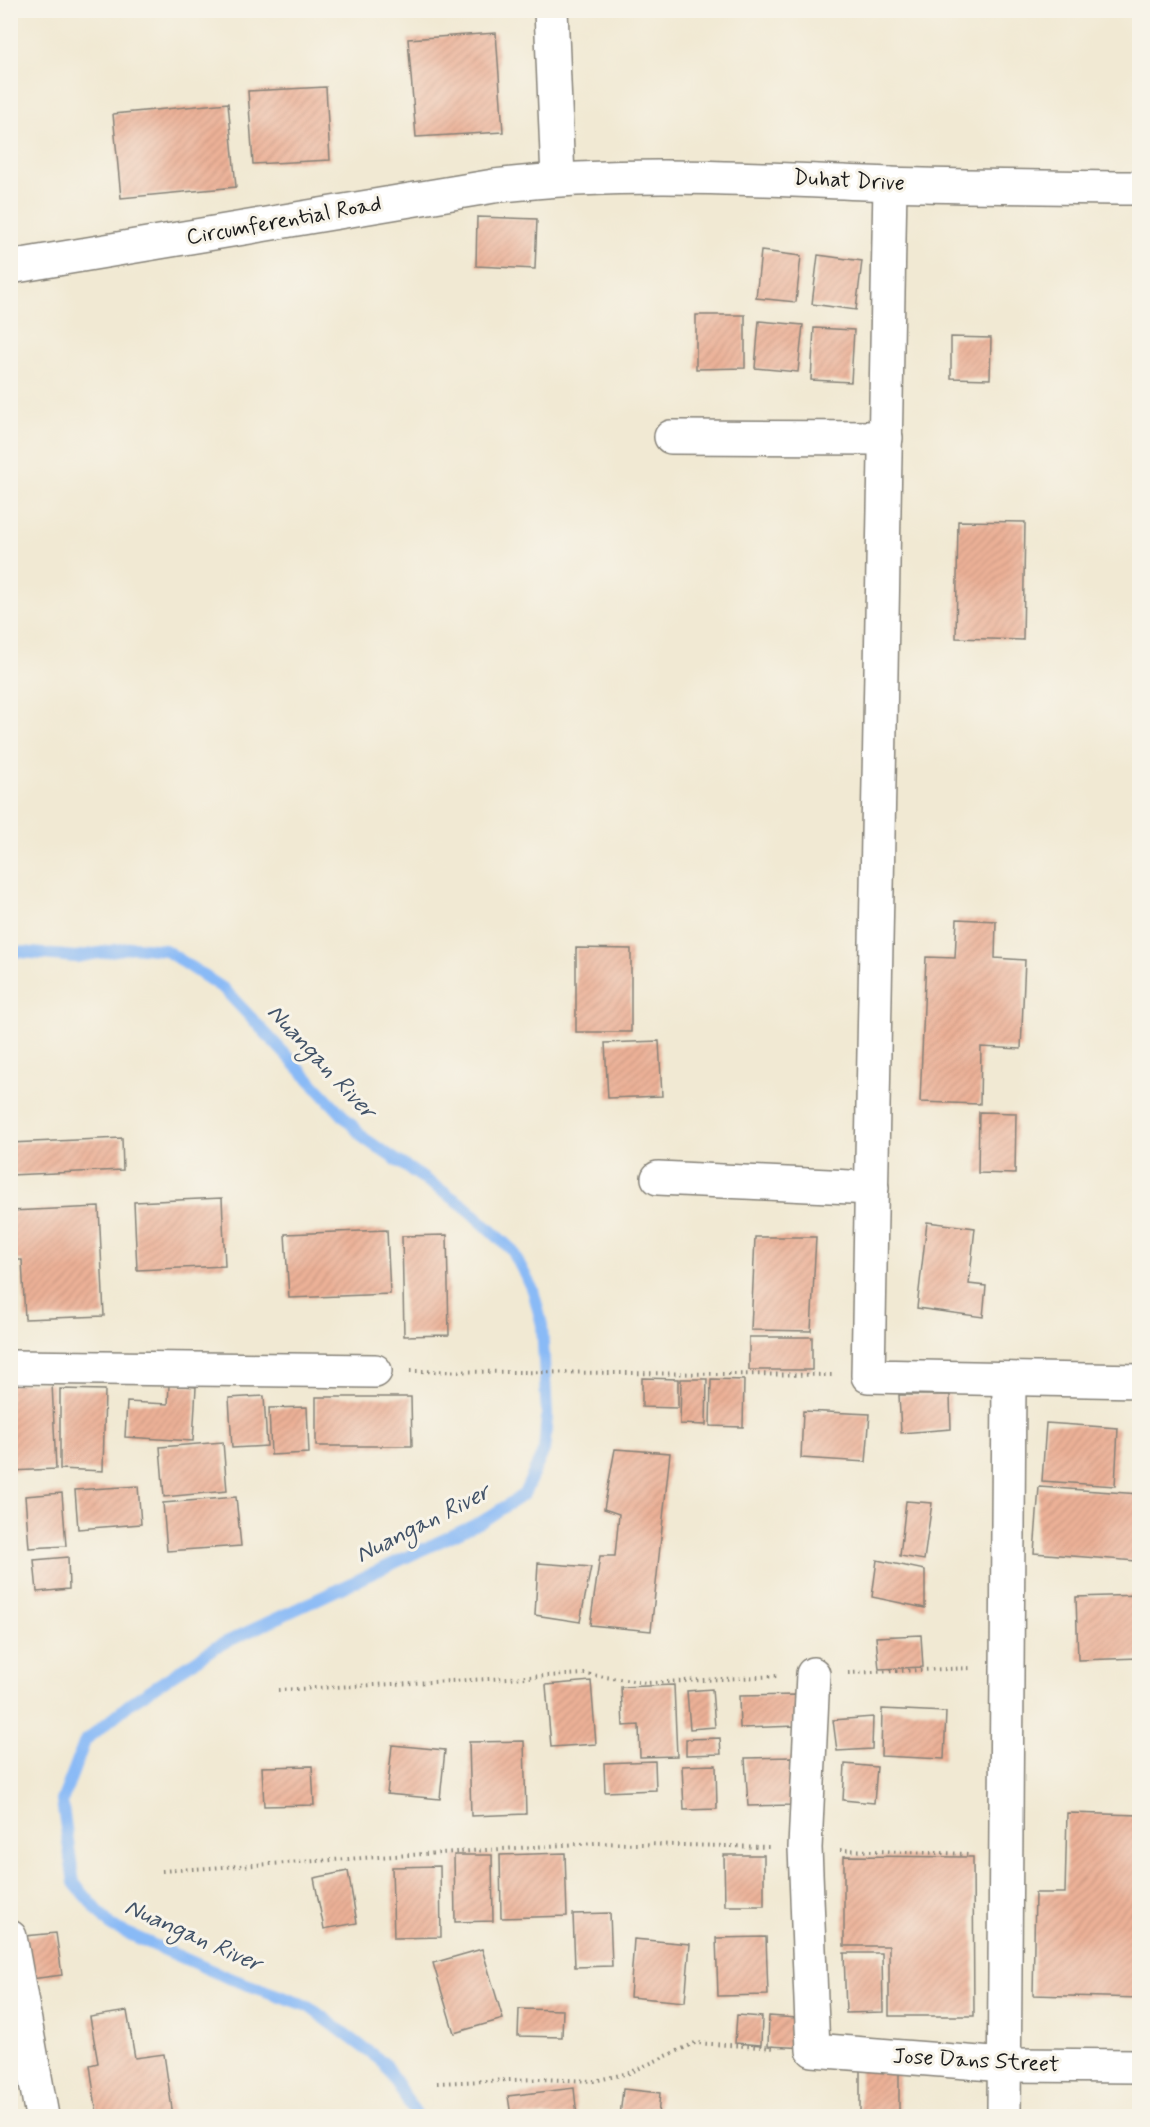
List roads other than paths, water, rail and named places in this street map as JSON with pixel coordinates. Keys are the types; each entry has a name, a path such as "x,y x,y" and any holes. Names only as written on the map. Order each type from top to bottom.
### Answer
{"street":[{"path":"551,10 558,178"},
{"name":"Duhat Drive","path":"558,178 739,176 890,184 1140,188"},
{"name":"Circumferential Road","path":"10,267 473,189 558,178"},
{"path":"890,184 868,1376 1140,1381"},
{"path":"671,438 886,438"},
{"path":"658,1178 872,1188"},
{"path":"10,1367 375,1371"},
{"path":"1004,2116 1009,1379"},
{"name":"Jose Dans Street","path":"813,1674 805,1848 813,2050 1005,2065 1140,2066"},
{"path":"10,1937 42,2116"}],"waterway":[{"name":"Nuangan River","path":"10,951 76,957 133,947 165,950 224,989 365,1139 463,1205 512,1250 533,1290 542,1325 547,1416 544,1450 524,1494 483,1521 216,1647 132,1702 85,1741 62,1801 74,1883 111,1926 226,1977 308,2006 384,2063 417,2116"}]}
